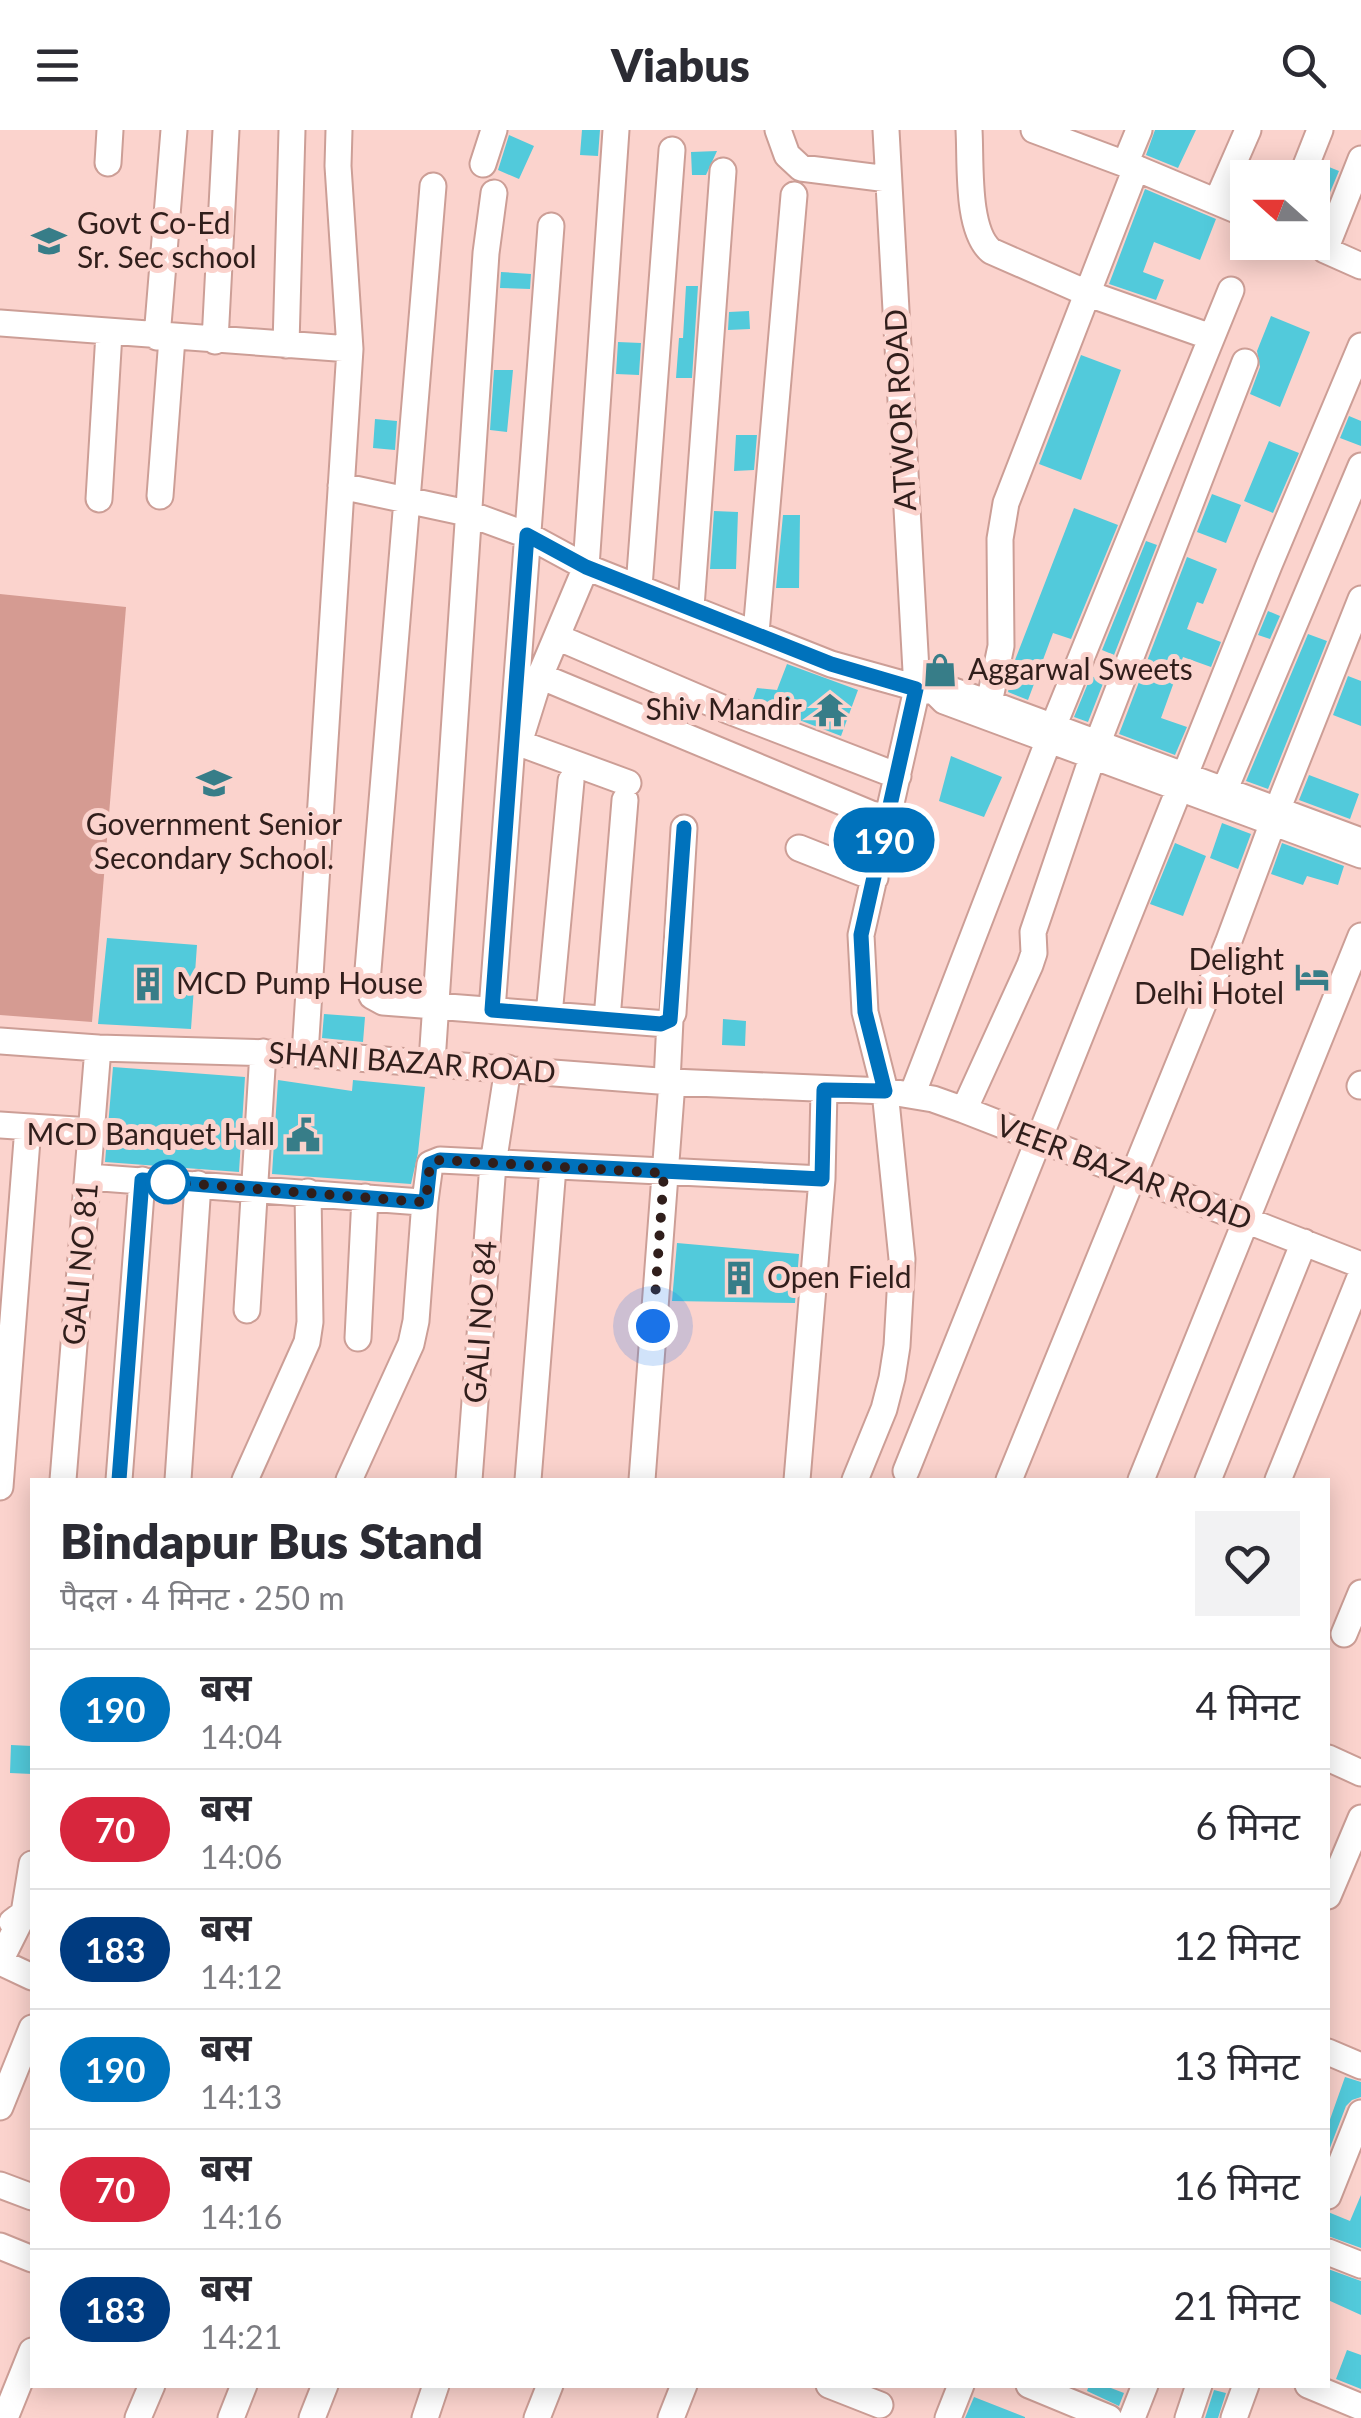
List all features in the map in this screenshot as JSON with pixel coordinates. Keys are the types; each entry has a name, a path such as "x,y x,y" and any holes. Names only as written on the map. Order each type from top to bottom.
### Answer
{"street":[{"path":"108,164 110,130"},
{"path":"160,496 174,130"},
{"path":"216,341 226,130"},
{"path":"286,345 292,130"},
{"path":"305,1054 350,349 339,130"},
{"path":"483,164 494,130"},
{"path":"607,1020 626,791 519,743 540,676 586,567 616,130"},
{"path":"778,130 787,155 801,168 888,179"},
{"name":"ATWOR ROAD","path":"856,1478 884,1408 897,1346 902,1234 885,1091 873,1050 861,978 861,935 898,776 926,690 886,130"},
{"path":"970,130 974,215 983,244 991,252 1089,294 1211,338"},
{"path":"989,703 1001,646 1002,519 1089,294 1139,130"},
{"path":"1217,201 1248,130"},
{"path":"1308,160 1320,130"},
{"path":"1051,133 1230,207"},
{"path":"639,587 672,150"},
{"path":"1330,220 1361,159"},
{"path":"691,607 723,171"},
{"path":"433,186 368,982 372,996 383,1002 661,1024 670,1020"},
{"path":"432,1062 467,512 494,193"},
{"path":"756,633 794,195"},
{"path":"492,1010 551,226"},
{"path":"1330,252 1361,266"},
{"path":"912,1095 1050,734 1231,290"},
{"path":"0,323 350,349"},
{"path":"98,499 109,333"},
{"path":"906,1470 1361,346"},
{"path":"964,1110 1034,953 1032,932 1095,750 1245,362"},
{"path":"1226,789 1361,466"},
{"path":"340,486 467,512 527,535 586,567 863,675 926,690 948,689 989,703 1050,734"},
{"path":"1010,1478 1134,1176 1361,599"},
{"path":"557,636 727,710 898,776"},
{"path":"540,676 888,822"},
{"path":"926,690 944,701 1361,841"},
{"path":"549,1015 572,781"},
{"path":"1184,782 1226,789 1361,855"},
{"path":"642,1478 684,828"},
{"path":"799,848 874,878"},
{"path":"1142,1478 1361,936"},
{"name":"SHANI BAZAR ROAD","path":"0,1041 305,1054 670,1082 885,1091"},
{"name":"GALI NO 81","path":"63,1478 98,1048"},
{"path":"247,1310 262,1052"},
{"name":"GALI NO 84","path":"469,1478 493,1164 508,1068"},
{"path":"797,1478 822,1179 824,1090"},
{"name":"VEER BAZAR ROAD","path":"885,1091 964,1110 1361,1265"},
{"path":"0,1125 91,1131"},
{"path":"0,1487 28,1127"},
{"path":"350,1478 411,1344 429,1170 434,1160 822,1179"},
{"path":"528,1478 553,1168"},
{"path":"88,1176 426,1201"},
{"path":"119,1478 142,1180"},
{"path":"178,1478 198,1184"},
{"path":"246,1478 308,1342 308,1192"},
{"path":"358,1338 365,1197"},
{"path":"1209,1478 1304,1242"},
{"path":"1279,1478 1361,1275"},
{"path":"1344,1634 1361,1593"},
{"path":"1330,1762 1361,1772"},
{"path":"1330,1891 1361,1818"},
{"path":"30,1876 24,1913 2,1963 30,1976"},
{"path":"0,1929 24,1913"},
{"path":"0,2107 30,2033"},
{"path":"1330,2053 1361,2066"},
{"path":"1330,2191 1361,2114"},
{"path":"0,2185 30,2196"},
{"path":"0,2246 30,2258"},
{"path":"1330,2253 1359,2260"},
{"path":"5,2418 30,2356"},
{"path":"138,2418 151,2388"},
{"path":"231,2418 243,2388"},
{"path":"312,2418 324,2388"},
{"path":"426,2418 435,2388"},
{"path":"537,2418 549,2388"},
{"path":"671,2418 683,2388"},
{"path":"838,2388 881,2403"},
{"path":"948,2418 960,2388"},
{"path":"1033,2388 1066,2410 1109,2418"},
{"path":"1132,2418 1144,2388"},
{"path":"1188,2418 1198,2388"},
{"path":"1234,2418 1245,2388"},
{"path":"1315,2388 1361,2407"}],"shaded area":[{"path":"0,594 126,607 92,1022 0,1015"}],"building":[{"path":"582,130 600,130 598,156 580,155"},
{"path":"1155,130 1196,130 1178,168 1146,155"},
{"path":"509,135 534,146 519,179 498,170"},
{"path":"717,151 706,175 692,175 691,152"},
{"path":"1330,167 1339,171 1330,192"},
{"path":"1145,189 1216,219 1200,260 1154,242 1143,272 1164,280 1156,300 1109,284"},
{"path":"501,272 531,274 530,289 500,288"},
{"path":"686,286 698,286 692,378 676,378 679,338 683,338"},
{"path":"749,311 750,329 728,330 729,312"},
{"path":"1271,316 1310,332 1280,407 1250,394 1260,367 1257,351"},
{"path":"618,342 641,343 639,375 616,374"},
{"path":"1081,355 1121,370 1081,480 1039,464"},
{"path":"494,370 513,370 507,432 490,430"},
{"path":"1349,416 1361,421 1361,446 1340,438"},
{"path":"375,419 397,421 395,450 373,448"},
{"path":"736,435 757,435 754,470 734,471"},
{"path":"1269,441 1299,453 1273,513 1244,501"},
{"path":"1212,494 1241,505 1226,543 1197,532"},
{"path":"1074,508 1118,525 1071,639 1053,633 1028,700 1008,692 1015,660"},
{"path":"714,511 738,512 736,569 710,569"},
{"path":"783,515 800,515 799,588 776,588"},
{"path":"1146,541 1157,545 1114,655 1102,650"},
{"path":"1187,557 1217,569 1203,604 1197,602 1187,629 1221,642 1211,667 1183,657 1161,718 1187,727 1175,755 1119,734"},
{"path":"1268,611 1280,616 1270,639 1258,635"},
{"path":"1308,634 1327,641 1268,789 1246,781"},
{"path":"787,664 858,690 841,736 752,702 757,688 777,690"},
{"path":"1091,676 1104,681 1088,722 1074,717"},
{"path":"1348,676 1361,681 1361,726 1333,715"},
{"path":"951,756 1002,777 984,817 939,801"},
{"path":"1309,775 1359,794 1350,819 1299,800"},
{"path":"1222,823 1251,834 1238,869 1210,858"},
{"path":"1175,843 1206,856 1183,916 1150,904"},
{"path":"1282,843 1344,866 1338,885 1307,876 1303,885 1271,874"},
{"name":"MCD Pump House","path":"107,938 197,945 191,1029 98,1024"},
{"path":"324,1014 365,1017 363,1042 322,1038"},
{"path":"723,1019 746,1021 745,1046 722,1045"},
{"path":"113,1067 245,1077 239,1172 105,1162"},
{"path":"278,1080 352,1091 353,1080 425,1087 411,1184 272,1174"},
{"name":"Open Field","path":"677,1243 799,1254 795,1303 672,1301"},
{"path":"11,1745 30,1746 30,1774 10,1773"},
{"path":"1345,2077 1361,2082 1361,2097 1346,2106 1330,2148 1330,2119"},
{"path":"1361,2195 1361,2248 1330,2237 1330,2213 1350,2221"},
{"path":"1330,2270 1361,2281 1361,2315 1330,2301"},
{"path":"1347,2350 1361,2355 1361,2389 1336,2379"},
{"path":"1111,2388 1124,2393 1119,2406 1087,2391"},
{"path":"1214,2390 1226,2393 1218,2418 1205,2418"},
{"path":"974,2397 1025,2417 1025,2418 965,2418"}],"bus line":[{"name":"190","path":"119,1478 142,1180 421,1202 426,1201 430,1164 434,1160 822,1179 824,1090 885,1091 865,1012 861,935 916,689 831,664 586,567 527,535 492,1010 667,1024 672,1013 684,828"}],"place":[{"name":"Govt Co-Ed Sr. Sec school","path":"49,241"},
{"name":"Aggarwal Sweets","path":"940,670"},
{"name":"Shiv Mandir","path":"830,710"},
{"name":"Government Senior Secondary School.","path":"214,783"},
{"name":"Delight Delhi Hotel","path":"1312,977"},
{"name":"MCD Pump House","path":"148,984"},
{"name":"MCD Banquet Hall","path":"303,1135"},
{"name":"Open Field","path":"739,1278"}],"route":[{"path":"168,1182 421,1202 426,1201 430,1164 434,1160 664,1173 653,1326"}]}
